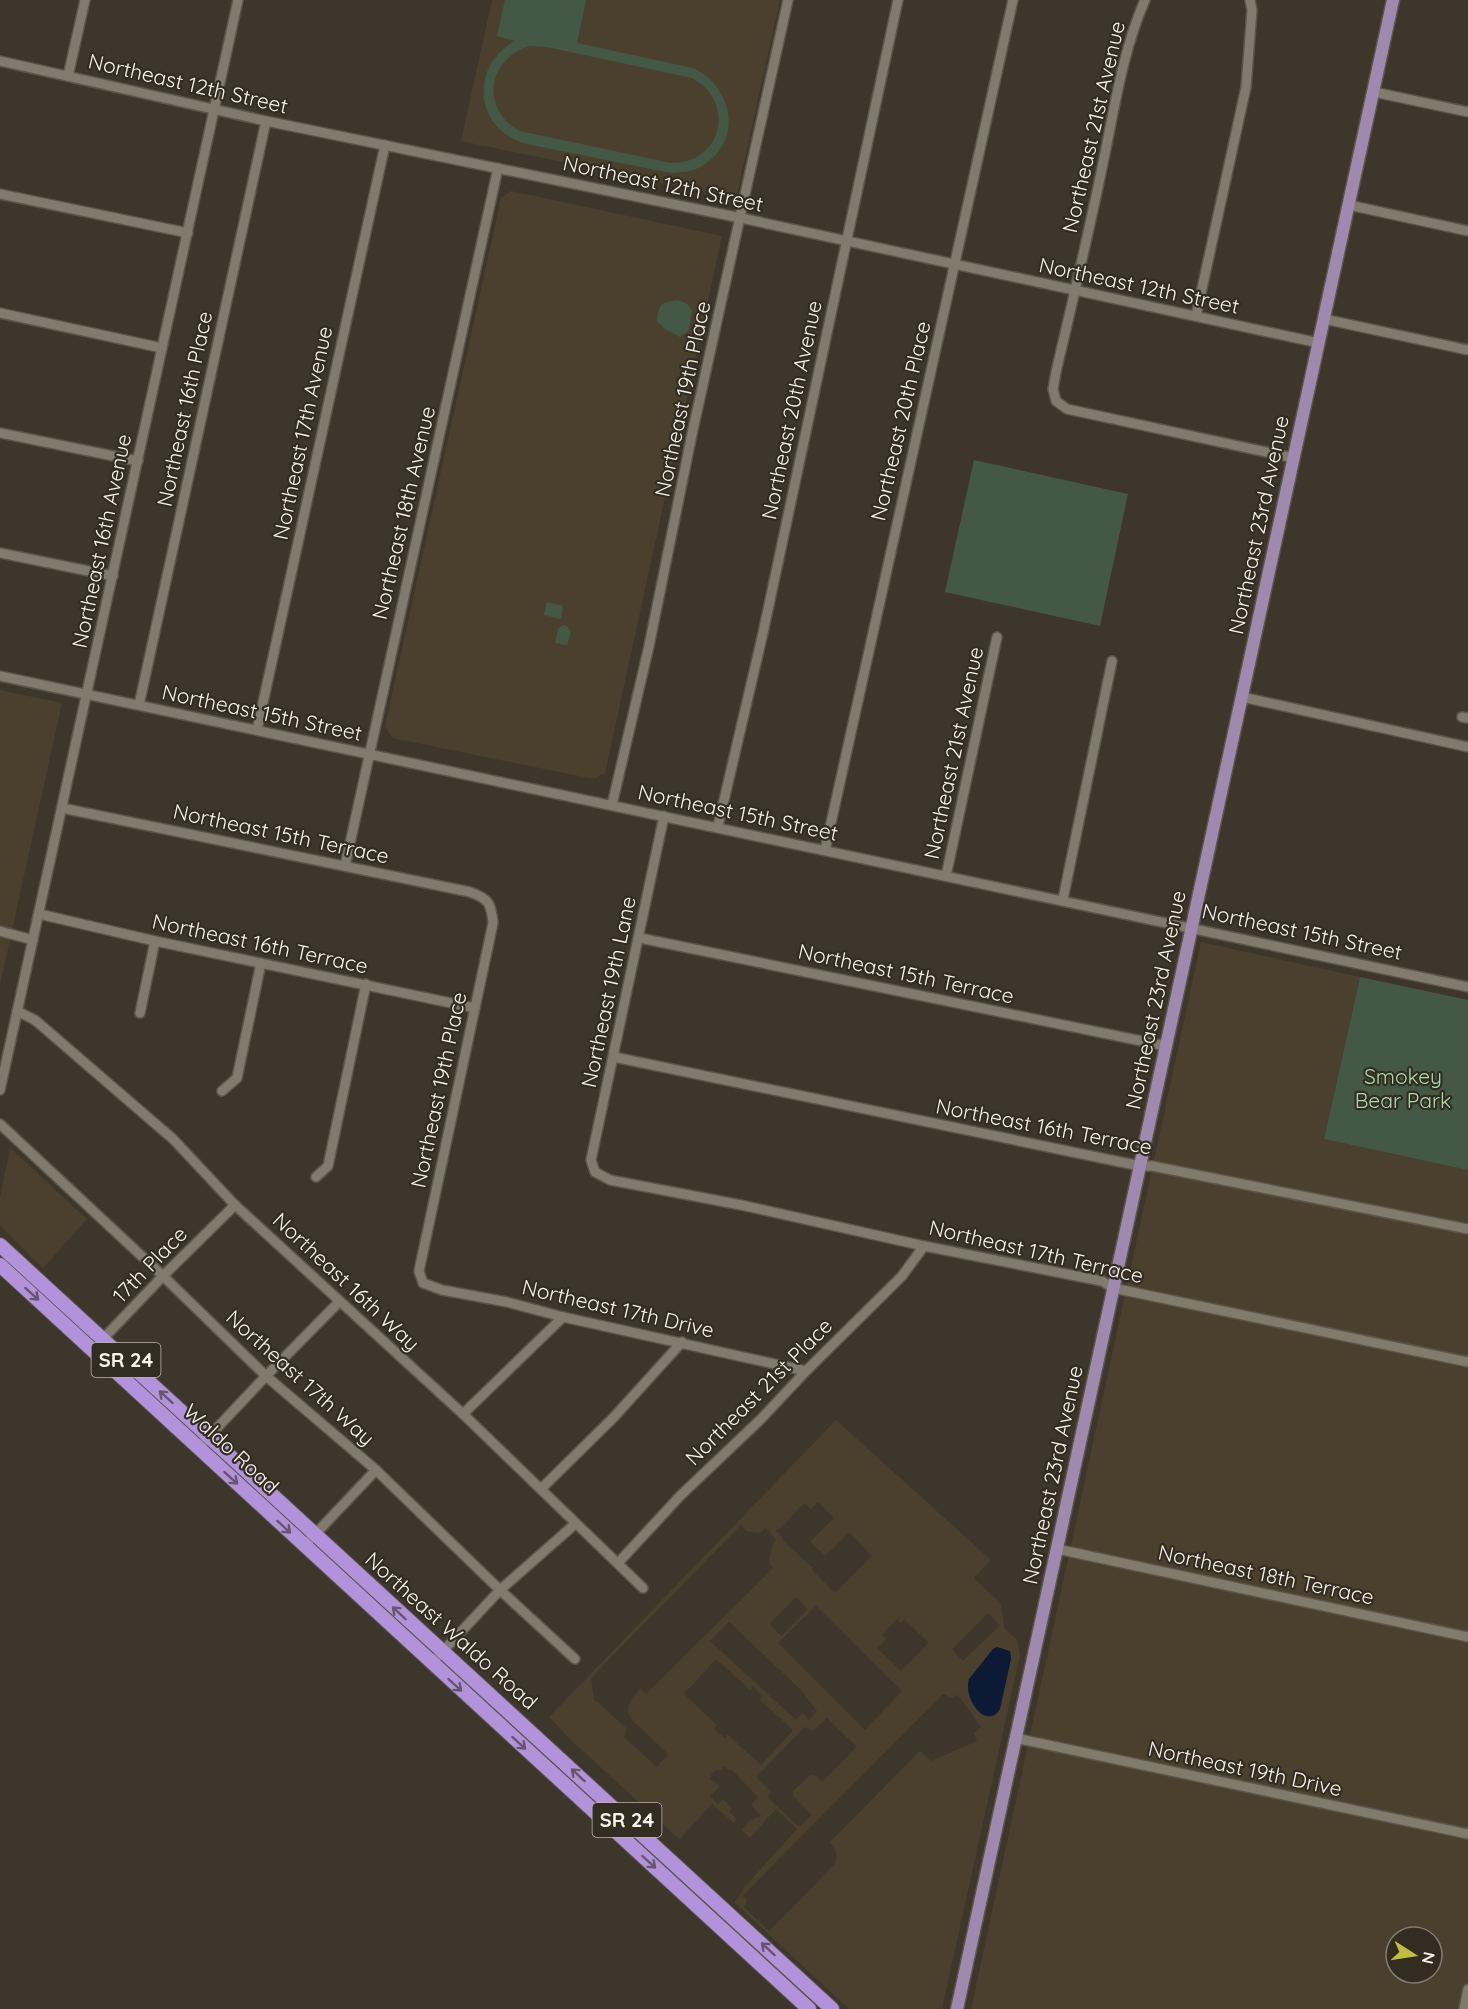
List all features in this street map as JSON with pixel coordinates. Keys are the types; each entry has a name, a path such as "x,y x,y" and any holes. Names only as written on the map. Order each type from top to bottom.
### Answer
{"highway":[{"name":"Northeast Waldo Road","path":"0,1245 832,2009"},
{"name":"Waldo Road","path":"0,1265 431,1664"},
{"name":"Northeast Waldo Road","path":"431,1664 804,2005"},
{"path":"804,2005 811,1989"}],"main road":[{"name":"Northeast 23rd Avenue","path":"957,2009 1393,0"}],"street":[{"path":"68,76 85,0"},
{"name":"Northeast 16th Avenue","path":"0,1090 238,0"},
{"name":"Northeast 19th Place","path":"612,805 649,646 692,434 788,0"},
{"name":"Northeast 20th Avenue","path":"718,826 763,633 898,0"},
{"name":"Northeast 20th Place","path":"825,850 1013,0"},
{"name":"Northeast 21st Avenue","path":"1145,0 1128,52 1053,389 1056,401 1067,408 1294,458"},
{"path":"1196,316 1246,87 1252,10 1250,0"},
{"name":"Northeast 12th Street","path":"0,61 266,121 741,218 1319,343"},
{"path":"1374,92 1468,112"},
{"name":"Northeast 16th Place","path":"139,705 266,121"},
{"name":"Northeast 17th Avenue","path":"257,730 385,145"},
{"name":"Northeast 18th Avenue","path":"345,866 498,168"},
{"path":"0,194 188,233"},
{"path":"1349,206 1468,231"},
{"path":"0,313 162,348"},
{"path":"1324,320 1468,350"},
{"path":"0,433 138,461"},
{"path":"0,553 113,576"},
{"name":"Northeast 21st Avenue","path":"946,876 997,638"},
{"path":"1063,899 1112,661"},
{"name":"Northeast 15th Street","path":"0,676 1192,926 1468,987"},
{"path":"1242,698 1468,747"},
{"name":"Northeast 15th Terrace","path":"62,808 470,892 483,897 489,904"},
{"name":"Northeast 19th Lane","path":"598,1174 591,1160 640,938 664,816"},
{"name":"Northeast 19th Place","path":"423,1283 419,1271 493,923 492,906 489,904"},
{"name":"Northeast 16th Terrace","path":"39,914 155,941 475,1008"},
{"path":"0,931 33,940"},
{"name":"Northeast 15th Terrace","path":"640,938 1166,1046"},
{"path":"140,1013 155,941"},
{"path":"222,1091 237,1078 261,963"},
{"path":"316,1177 328,1166 366,984"},
{"name":"Northeast 16th Way","path":"18,1011 35,1020 173,1139 235,1205 463,1414 574,1524 643,1588"},
{"name":"Northeast 16th Terrace","path":"614,1057 1140,1166 1152,1166 1468,1229"},
{"name":"Northeast 17th Way","path":"0,1124 266,1376 376,1470 575,1659"},
{"name":"Northeast 17th Terrace","path":"598,1174 610,1180 741,1205 924,1246 1102,1281 1113,1288 1468,1362"},
{"name":"17th Place","path":"92,1351 235,1205"},
{"name":"Northeast 21st Place","path":"618,1563 680,1496 762,1418 902,1276 924,1246"},
{"name":"Northeast 17th Drive","path":"423,1283 442,1290 507,1302 563,1317 806,1371"},
{"path":"198,1448 339,1302"},
{"path":"463,1414 563,1317"},
{"path":"541,1490 614,1417 682,1342"},
{"path":"304,1546 376,1470"},
{"path":"431,1664 500,1590 574,1524"},
{"name":"Northeast 18th Terrace","path":"1057,1548 1468,1637"},
{"name":"Northeast 19th Drive","path":"1016,1738 1468,1834"},
{"path":"1464,2009 1468,1989"}],"shaded area":[{"path":"492,0 780,0 736,198 461,141"},
{"path":"511,191 722,236 605,773 594,779 392,738 385,726 501,198"},
{"path":"0,690 62,703 0,985"},
{"path":"1201,942 1360,977 1324,1139 1468,1170 1468,2009 971,2009"},
{"path":"10,1148 87,1219 43,1268 0,1225 0,1197"},
{"path":"836,1420 991,1560 974,1578 1001,1604 1004,1628 1017,1640 1020,1655 942,2009 849,2009 734,1902 797,1829 776,1809 750,1838 742,1830 751,1819 761,1815 751,1805 758,1797 732,1770 724,1766 720,1771 717,1770 710,1774 712,1776 710,1779 720,1786 710,1796 718,1804 723,1799 732,1808 729,1812 737,1819 734,1823 712,1804 679,1840 549,1717","holes":["818,1502 834,1518 810,1542 825,1556 849,1532 872,1556 835,1593 812,1570 813,1568 782,1540 783,1538 776,1531 805,1504 811,1509","741,1525 746,1531 760,1533 766,1528 776,1540 772,1545 769,1563 773,1568 646,1694 640,1689 632,1698 628,1707 632,1720 668,1754 657,1767 624,1737 627,1729 594,1699 591,1678","796,1597 808,1609 781,1636 769,1624","816,1606 902,1691 865,1730 778,1643","988,1613 1000,1625 963,1661 952,1649","897,1619 901,1623 904,1619 929,1643 901,1671 877,1648 886,1639 882,1635","729,1622 800,1689 817,1711 809,1720 802,1713 796,1720 710,1641","997,1647 1010,1651 1011,1659 998,1713 982,1715 971,1700 969,1679 993,1649","716,1659 750,1690 753,1686 763,1696 760,1700 793,1730 761,1765 728,1735 725,1738 714,1729 717,1725 684,1694","943,1694 951,1698 958,1695 981,1727 974,1733 977,1741 931,1761 920,1751 830,1842 837,1854 835,1864 769,1931 744,1907 747,1900 743,1895","827,1718 857,1747 822,1782 814,1775 810,1775 793,1791 793,1796 812,1815 799,1827 768,1798 771,1792 756,1777 805,1727 813,1731"]}],"green space":[{"path":"505,0 586,0 577,43 693,68 707,77 717,88 728,115 728,129 724,143 702,166 691,171 671,173 527,144 509,137 496,126 488,112 484,97 485,81 490,66 500,52 515,41 497,36","holes":["529,46 547,47 692,78 706,89 715,102 719,116 718,130 712,143 702,154 688,161 671,163 520,131 507,122 499,111 494,98 497,73 504,62 515,53"]},
{"path":"678,300 687,304 692,310 689,330 680,337 665,329 657,321 662,305"},
{"path":"974,460 1128,494 1100,626 945,592"},
{"path":"547,602 563,606 561,619 544,615"},
{"path":"563,625 571,631 567,645 555,643 558,629"},
{"name":"Smokey Bear Park","path":"1360,977 1468,1000 1468,1170 1324,1139"}],"water":[{"path":"997,1647 1010,1651 1011,1659 1000,1709 996,1714 986,1716 981,1714 974,1705 968,1692 968,1683 993,1649"}]}
